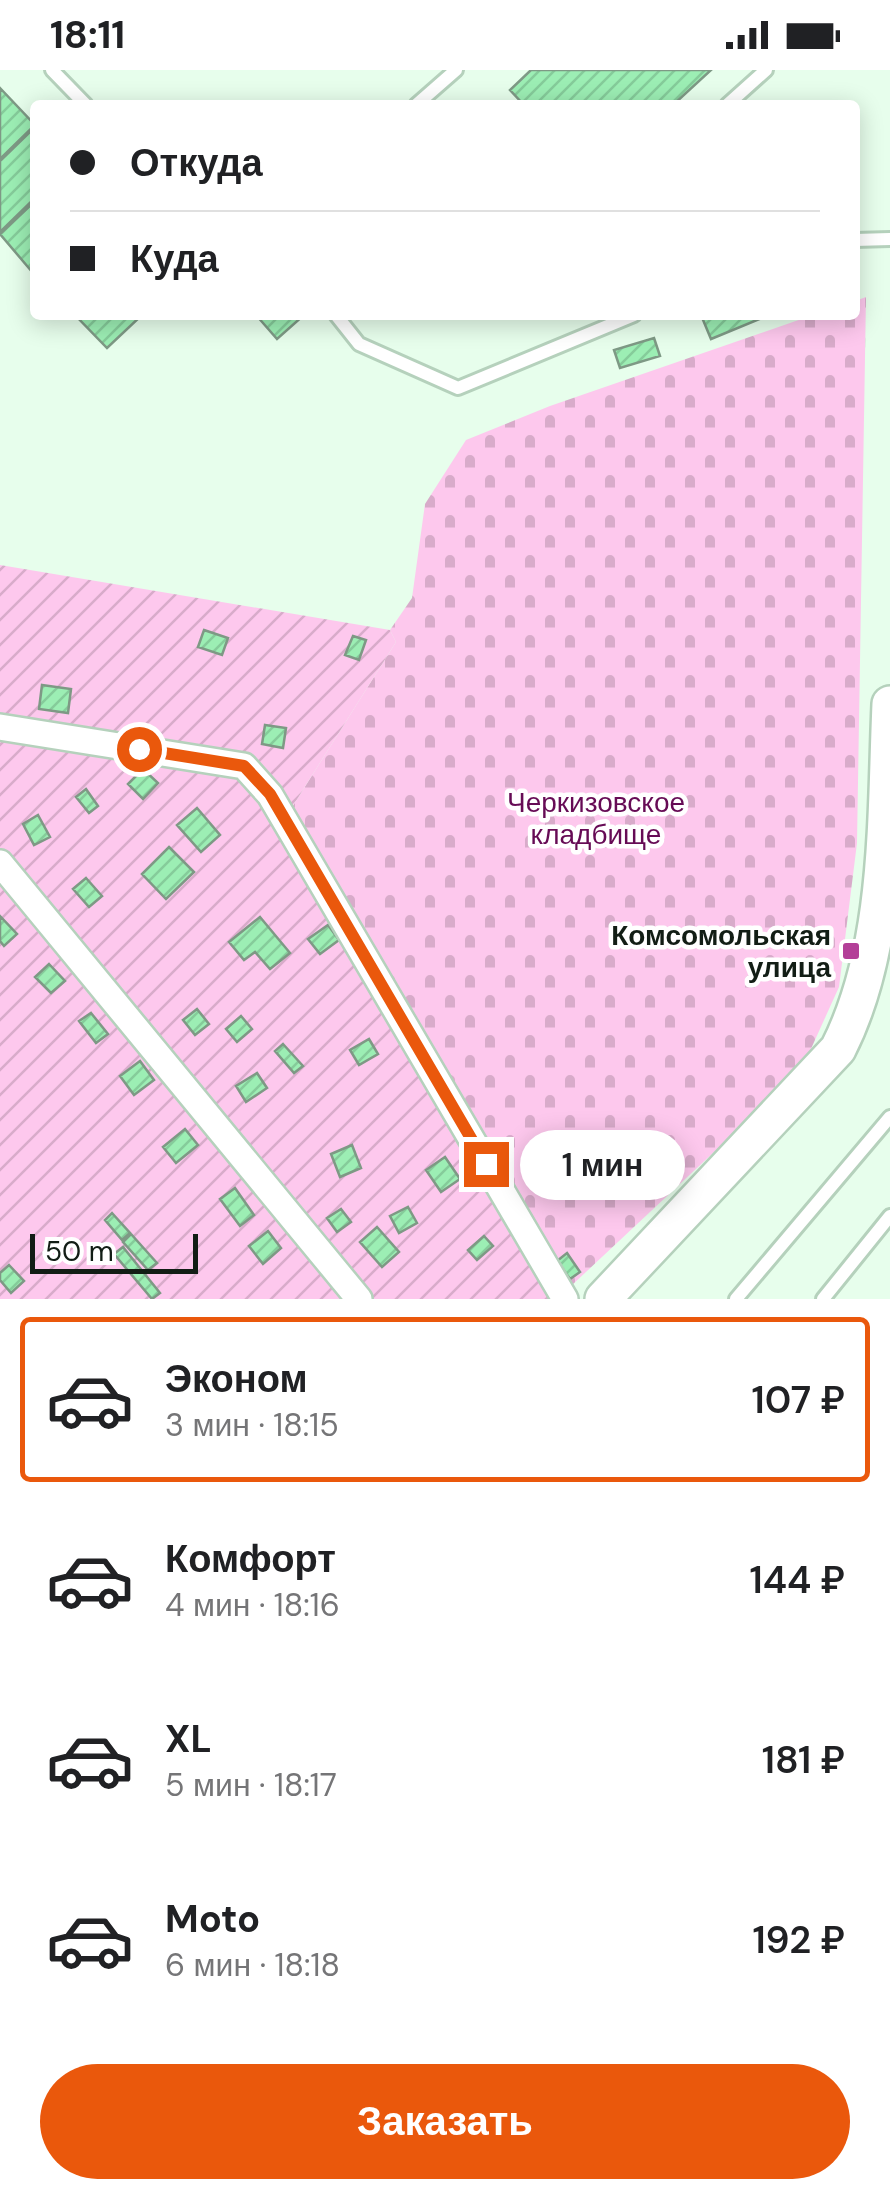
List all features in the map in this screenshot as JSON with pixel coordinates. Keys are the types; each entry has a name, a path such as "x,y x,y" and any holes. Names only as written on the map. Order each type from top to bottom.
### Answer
{"street":[{"path":"603,1299 838,1049 860,1010 886,868 890,704"},
{"path":"0,727 244,766 270,794 565,1299"},
{"path":"0,863 359,1299"}],"lane":[{"path":"52,70 81,100"},
{"path":"422,100 456,70"},
{"path":"733,100 766,70"},
{"path":"860,240 890,240"},
{"path":"340,320 359,344 458,388 622,320"},
{"path":"736,1299 890,1117"},
{"path":"823,1299 890,1216"}],"green space":[{"name":"Черкизовское кладбище","path":"866,297 857,843 839,987 810,1051 745,1123 571,1286 289,812 396,642 390,630 412,598 425,504 466,440 550,406 799,320 860,320 860,299"},
{"path":"0,565 390,630 396,642 289,812 557,1299 0,1299"}],"building":[{"path":"531,70 711,70 678,100 519,100 510,90"},
{"path":"0,88 30,120 30,130 0,159"},
{"path":"30,132 30,203 0,232 0,161"},
{"path":"30,206 30,269 0,234"},
{"path":"80,320 137,320 107,348"},
{"path":"260,320 298,320 277,339"},
{"path":"703,320 757,320 711,339"},
{"path":"654,338 660,356 620,368 614,350"},
{"path":"204,630 228,638 222,655 198,647"},
{"path":"353,636 366,640 359,660 345,655"},
{"path":"42,685 71,689 68,713 39,709"},
{"path":"265,725 286,728 283,748 262,744"},
{"path":"143,769 158,783 143,799 128,784"},
{"path":"86,789 98,806 89,813 76,797"},
{"path":"197,808 220,835 201,852 177,825"},
{"path":"38,815 50,837 34,845 23,824"},
{"path":"169,847 194,872 166,899 142,874"},
{"path":"86,878 102,896 89,907 73,889"},
{"path":"0,916 17,934 4,946 0,941"},
{"path":"260,917 290,953 270,969 255,952 244,960 229,942"},
{"path":"328,925 339,940 320,954 308,939"},
{"path":"49,964 65,981 51,993 35,977"},
{"path":"197,1009 209,1024 195,1035 183,1020"},
{"path":"91,1013 108,1034 96,1043 79,1021"},
{"path":"241,1016 252,1029 237,1042 226,1029"},
{"path":"369,1039 378,1054 359,1065 350,1050"},
{"path":"283,1044 303,1066 294,1073 275,1051"},
{"path":"140,1061 154,1080 134,1095 120,1076"},
{"path":"257,1073 267,1088 246,1102 236,1086"},
{"path":"185,1129 198,1145 176,1163 163,1147"},
{"path":"352,1145 361,1168 340,1177 331,1154"},
{"path":"445,1157 460,1179 441,1192 426,1170"},
{"path":"235,1188 254,1215 240,1226 220,1199"},
{"path":"408,1207 417,1223 399,1233 390,1216"},
{"path":"341,1209 351,1222 337,1232 327,1218"},
{"path":"112,1213 130,1233 122,1240 105,1220"},
{"path":"377,1227 399,1252 382,1267 360,1242"},
{"path":"268,1231 281,1248 263,1264 249,1246"},
{"path":"131,1234 157,1263 148,1270 123,1242"},
{"path":"484,1236 493,1246 477,1260 468,1250"},
{"path":"123,1247 160,1293 152,1299 114,1254"},
{"path":"567,1253 580,1272 570,1279 557,1261"},
{"path":"9,1265 24,1281 11,1293 0,1280 0,1273"}],"place":[{"name":"Комсомольская улица","path":"851,951"}],"route":[{"path":"139,749 244,766 270,794 486,1164"}]}
